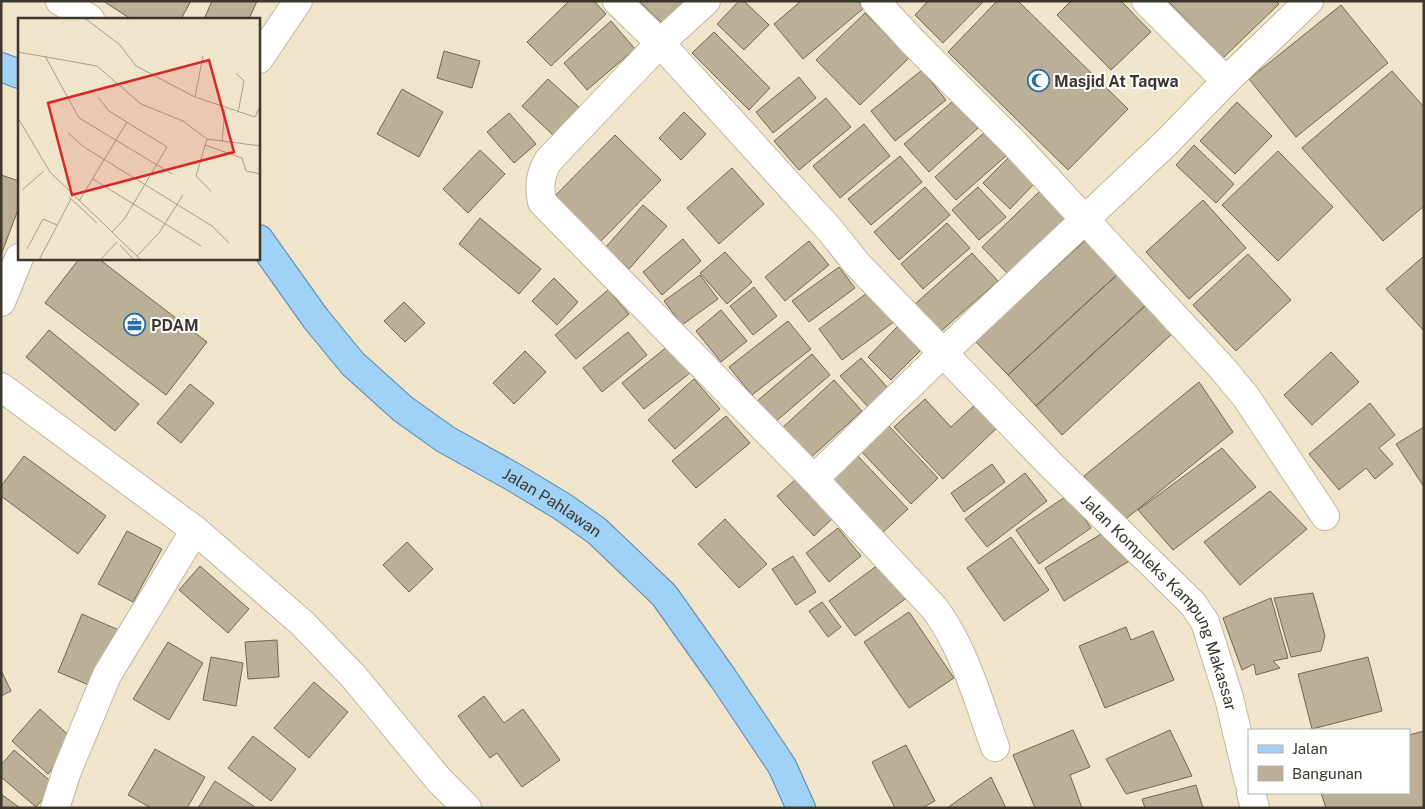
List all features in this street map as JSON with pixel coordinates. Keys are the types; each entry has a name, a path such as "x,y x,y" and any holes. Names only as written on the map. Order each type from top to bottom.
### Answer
{"main road":[{"path":"1,67 18,74"},
{"name":"Jalan Pahlawan","path":"260,240 316,319 353,364 403,409 445,439 563,506 597,531 664,595 724,678 782,766 801,808"}],"street":[{"path":"60,1 88,18"},
{"path":"260,57 298,1"},
{"name":"Jalan Kompleks Kampung Makassar","path":"617,1 660,43 830,230 858,264 943,353 1052,466 1193,604 1205,622 1230,698 1248,778"},
{"path":"706,1 660,43 548,161 542,171 540,180 542,202 814,478 935,609 948,626 962,657 995,747"},
{"path":"875,1 914,43 1014,143 1222,368 1246,397 1325,516"},
{"path":"1146,1 1226,81"},
{"path":"814,478 943,353 1166,143 1226,81 1309,1"},
{"path":"1,302 18,260"},
{"path":"1,387 195,530 302,623 354,677 439,780 467,808"},
{"path":"55,808 67,771 107,675 195,530"},
{"path":"1251,794 1255,808"}],"building":[{"path":"103,1 191,1 182,18 129,18"},
{"path":"212,1 257,1 249,18 204,18"},
{"path":"569,1 594,1 606,14 551,66 527,42"},
{"path":"639,1 684,1 662,23"},
{"path":"739,1 744,1 769,25 744,50 717,24"},
{"path":"801,1 858,1 864,8 803,59 774,24"},
{"path":"928,1 984,1 943,43 915,15"},
{"name":"Masjid At Taqwa","path":"997,1 1018,1 1128,109 1068,170 948,52"},
{"path":"1071,1 1121,1 1151,32 1111,70 1057,15"},
{"path":"1168,1 1276,1 1279,4 1223,58"},
{"path":"1341,5 1388,63 1296,137 1249,79"},
{"path":"865,13 909,58 860,105 816,60"},
{"path":"611,21 635,49 587,90 564,63"},
{"path":"714,32 770,88 749,110 692,53"},
{"path":"444,51 480,61 472,88 437,78"},
{"path":"922,70 946,100 895,141 871,111"},
{"path":"1392,71 1424,107 1424,206 1383,241 1302,148"},
{"path":"799,77 816,98 773,133 756,112"},
{"path":"548,79 580,108 554,136 522,106"},
{"path":"402,89 443,112 419,157 377,134"},
{"path":"826,98 851,127 799,170 774,141"},
{"path":"953,101 978,128 929,172 904,144"},
{"path":"1237,102 1272,136 1235,174 1200,141"},
{"path":"684,112 706,134 681,160 659,138"},
{"path":"509,113 536,144 514,163 487,132"},
{"path":"864,124 890,156 840,198 813,166"},
{"path":"986,131 1007,155 956,200 935,177"},
{"path":"615,135 661,180 596,246 550,201"},
{"path":"1194,145 1234,184 1216,203 1176,165"},
{"path":"480,150 505,174 468,213 443,189"},
{"path":"1278,151 1333,207 1278,261 1222,205"},
{"path":"900,156 922,182 871,225 848,199"},
{"path":"1008,158 1034,184 1010,209 983,183"},
{"path":"732,168 764,204 719,244 687,208"},
{"path":"1,175 18,181 18,210 1,255"},
{"path":"925,187 950,215 899,260 874,232"},
{"path":"978,187 1006,217 979,240 952,210"},
{"path":"1040,191 1067,220 1009,275 982,247"},
{"path":"1203,200 1246,248 1189,299 1146,252"},
{"path":"643,205 667,226 629,269 605,248"},
{"path":"480,218 541,269 519,294 459,244"},
{"path":"947,223 970,248 923,289 901,264"},
{"path":"1088,238 1119,273 1008,375 975,341"},
{"path":"683,239 701,261 662,295 643,272"},
{"path":"809,241 829,265 785,301 765,277"},
{"path":"725,252 752,282 727,304 700,273"},
{"path":"972,253 998,281 940,332 915,304"},
{"path":"1248,254 1291,300 1236,351 1193,305"},
{"path":"1424,256 1424,331 1386,289"},
{"path":"78,260 100,260 207,342 166,395 45,303"},
{"path":"839,267 855,288 809,322 792,301"},
{"path":"1119,273 1147,304 1036,406 1008,375"},
{"path":"700,275 718,299 682,325 664,301"},
{"path":"554,278 578,302 557,325 532,301"},
{"path":"754,287 777,316 753,335 730,306"},
{"path":"608,290 629,314 576,359 555,335"},
{"path":"871,290 895,321 842,360 819,329"},
{"path":"404,302 425,323 405,342 384,321"},
{"path":"1147,304 1174,332 1062,435 1036,406"},
{"path":"721,310 747,341 721,362 696,331"},
{"path":"788,321 811,349 752,395 729,367"},
{"path":"900,324 924,347 891,380 868,357"},
{"path":"49,330 139,404 115,431 26,357"},
{"path":"628,332 647,355 602,392 583,368"},
{"path":"668,346 690,373 644,409 622,383"},
{"path":"525,351 546,372 514,404 493,383"},
{"path":"1331,352 1359,382 1312,425 1284,395"},
{"path":"812,354 830,375 774,423 756,402"},
{"path":"861,358 888,388 868,407 840,376"},
{"path":"694,379 720,409 675,449 648,420"},
{"path":"834,380 862,411 807,461 779,431"},
{"path":"1199,382 1233,432 1122,522 1084,476"},
{"path":"190,384 214,403 181,443 157,423"},
{"path":"925,399 951,427 977,403 998,427 943,479 894,427"},
{"path":"1370,403 1395,435 1379,448 1393,464 1375,479 1366,468 1339,490 1309,454"},
{"path":"726,416 750,443 696,488 672,461"},
{"path":"888,425 938,478 911,504 861,451"},
{"path":"1424,427 1424,487 1396,444"},
{"path":"1222,448 1256,487 1173,550 1138,510"},
{"path":"856,454 908,509 881,534 829,481"},
{"path":"24,456 106,516 78,554 1,496 1,486"},
{"path":"992,464 1005,482 964,512 951,493"},
{"path":"1025,473 1047,501 987,547 965,519"},
{"path":"795,480 832,519 814,536 777,496"},
{"path":"1270,491 1307,529 1240,585 1204,542"},
{"path":"1068,495 1091,528 1039,564 1016,530"},
{"path":"725,519 767,564 739,588 698,544"},
{"path":"838,528 861,556 829,582 806,553"},
{"path":"1111,528 1131,560 1064,601 1045,568"},
{"path":"127,531 162,549 133,602 98,584"},
{"path":"1011,537 1049,590 1004,621 967,568"},
{"path":"407,542 433,569 409,592 383,565"},
{"path":"793,556 816,592 796,605 772,569"},
{"path":"882,562 908,597 855,636 829,601"},
{"path":"200,566 249,609 228,633 179,590"},
{"path":"1313,593 1325,636 1321,651 1291,657 1274,598"},
{"path":"1271,598 1288,658 1273,661 1280,668 1256,675 1254,664 1242,670 1223,618"},
{"path":"822,602 841,627 828,637 809,611"},
{"path":"909,612 954,678 909,708 864,642"},
{"path":"82,614 121,631 96,688 58,672"},
{"path":"1126,627 1131,640 1153,631 1174,680 1105,708 1079,646"},
{"path":"277,640 279,677 248,679 245,642"},
{"path":"168,642 203,663 169,720 133,699"},
{"path":"211,657 243,663 236,706 203,700"},
{"path":"1368,657 1382,711 1312,729 1298,674"},
{"path":"1,670 11,691 1,696"},
{"path":"314,682 348,712 309,758 274,728"},
{"path":"484,696 504,723 523,709 560,760 522,787 497,753 490,758 458,716"},
{"path":"40,709 76,742 48,774 12,741"},
{"path":"1073,730 1090,767 1070,775 1082,808 1035,808 1013,755"},
{"path":"1170,730 1192,776 1126,794 1106,759"},
{"path":"1424,731 1424,808 1326,808 1321,794 1410,794 1410,735"},
{"path":"253,736 296,769 271,801 228,768"},
{"path":"906,745 935,801 922,808 895,808 872,762"},
{"path":"155,749 205,777 187,808 151,808 128,795"},
{"path":"14,750 55,785 36,807 1,777 1,765"},
{"path":"991,777 1006,808 947,808"},
{"path":"215,781 255,807 198,808"},
{"path":"1196,785 1203,808 1145,808 1142,799"},
{"path":"1,794 20,808 1,808"}],"place":[{"name":"Masjid At Taqwa","path":"1038,81"},
{"name":"PDAM","path":"135,325"}]}
